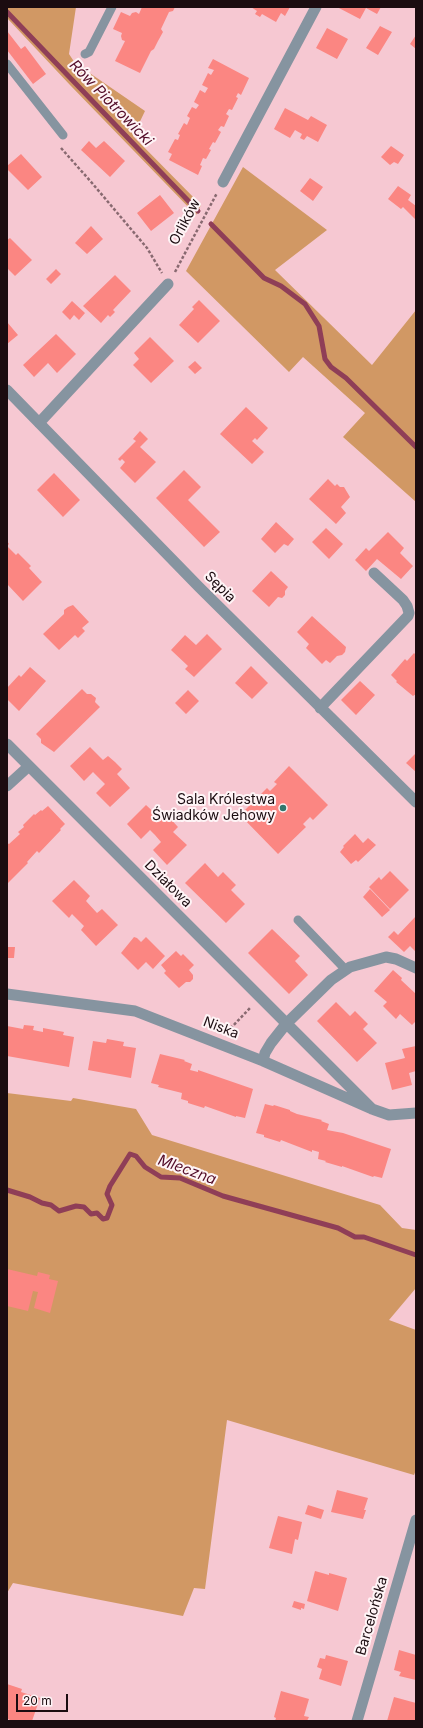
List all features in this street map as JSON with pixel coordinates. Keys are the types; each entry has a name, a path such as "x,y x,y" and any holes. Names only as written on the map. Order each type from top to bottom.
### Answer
{"street":[{"path":"223,182 316,7"},
{"path":"39,423 168,284"},
{"name":"Sępia","path":"7,390 199,587 416,802"},
{"path":"320,708 408,616 409,613 407,606 403,600 374,573"},
{"name":"Działowa","path":"7,744 372,1109"},
{"path":"7,786 28,766"},
{"path":"263,1061 265,1052 286,1024 331,980 350,967 386,957 396,959 416,968"},
{"name":"Niska","path":"7,994 135,1011 263,1061 372,1109 389,1115 416,1113"},
{"name":"Barcelońska","path":"357,1721 416,1520"}],"lane":[{"path":"84,54 89,52 112,7"},
{"path":"7,64 63,135"},
{"path":"298,920 346,970"}],"path":[{"path":"56,143 147,248 168,284"},
{"name":"Orlików","path":"168,284 223,182"}],"shaded area":[{"path":"7,7 76,7 69,54 75,63 145,111 133,136 201,205 196,215 7,18"},
{"path":"243,167 327,230 275,270 372,365 416,310 416,502 343,437 365,413 303,357 289,372 186,271"},
{"path":"7,1093 71,1101 73,1098 136,1109 152,1135 380,1205 402,1228 416,1230 416,1288 389,1320 416,1330 416,1470 414,1475 227,1420 205,1589 194,1588 183,1616 13,1583 7,1593"}],"building":[{"path":"142,7 175,7 173,11 169,12 161,29 163,32 140,73 115,61 125,41 122,40 122,33 113,29 121,12 130,16 132,13 136,12 139,14"},
{"path":"251,7 290,7 285,16 281,13 276,22 262,14 260,17 255,14 257,11"},
{"path":"337,7 381,7 377,14 366,8 360,19"},
{"path":"380,26 392,32 378,55 366,48"},
{"path":"327,28 348,39 337,59 316,48"},
{"path":"7,31 21,49 25,46 46,74 33,84 7,50"},
{"path":"416,35 416,49 410,44"},
{"path":"213,59 249,78 241,95 238,93 236,97 238,98 232,110 229,109 226,114 229,116 224,127 221,126 218,130 221,132 215,143 213,142 209,149 211,150 206,159 203,158 200,165 202,166 198,175 169,160 172,154 168,152 175,139 178,140 180,135 178,134 184,123 187,125 190,118 187,116 192,107 196,109 199,105 194,102 200,90 205,93 208,88 202,85 208,73 211,75 214,70 208,68"},
{"path":"285,108 308,120 311,116 327,125 318,142 307,136 304,140 300,138 302,134 295,130 290,138 274,129"},
{"path":"89,141 96,148 104,141 125,161 110,177 81,150"},
{"path":"391,146 404,155 398,164 394,162 390,165 381,157"},
{"path":"21,154 42,177 28,190 7,169 7,166"},
{"path":"310,178 323,187 313,201 300,191"},
{"path":"398,186 411,195 408,200 416,206 416,220 403,207 401,209 388,199"},
{"path":"160,195 174,213 151,231 137,213"},
{"path":"91,226 103,239 87,254 75,243"},
{"path":"10,238 32,260 15,276 7,268 7,240"},
{"path":"56,269 61,274 51,284 46,279"},
{"path":"115,275 131,291 113,310 115,312 110,317 108,315 101,323 83,306"},
{"path":"199,300 220,321 198,343 179,325 194,309 192,307"},
{"path":"72,301 85,313 79,320 74,315 70,320 62,312"},
{"path":"7,322 18,335 7,344"},
{"path":"56,334 76,354 57,373 48,363 34,377 23,365"},
{"path":"150,337 174,361 151,383 133,365 139,359 134,353"},
{"path":"195,361 202,368 195,374 188,367"},
{"path":"246,407 268,428 257,440 255,438 252,441 264,452 252,464 220,434"},
{"path":"140,431 148,439 140,447 156,462 135,483 120,468 125,462 122,459 120,461 118,459 136,441 133,439"},
{"path":"184,470 201,487 188,500 220,532 204,547 156,498"},
{"path":"54,473 80,500 63,517 37,490"},
{"path":"328,479 335,486 337,484 340,487 344,487 350,497 341,507 346,513 336,524 309,499"},
{"path":"276,522 294,539 288,546 284,544 275,553 261,539"},
{"path":"326,528 343,544 329,559 312,542"},
{"path":"388,532 404,548 400,553 413,566 401,579 377,559 366,571 355,560 366,548 369,551"},
{"path":"7,546 16,555 18,553 31,566 29,568 42,582 23,601 7,584"},
{"path":"271,571 288,587 285,591 285,595 282,598 278,597 269,607 252,591"},
{"path":"73,605 89,622 82,628 85,631 78,638 75,635 59,650 43,634 64,614 64,610"},
{"path":"312,616 346,647 345,652 342,655 337,656 330,663 326,660 322,664 306,648 309,644 297,632"},
{"path":"207,634 222,649 194,677 185,669 188,666 171,650 185,635 196,645"},
{"path":"414,653 416,655 416,694 413,696 396,682 397,681 391,675 405,659 407,661"},
{"path":"251,666 268,683 252,699 235,683"},
{"path":"30,667 46,681 19,711 7,699 7,688 19,675 21,677"},
{"path":"360,681 375,695 356,715 341,700"},
{"path":"82,689 87,694 91,694 96,698 95,702 100,707 54,752 41,743 41,739 36,734"},
{"path":"188,690 199,701 186,714 175,703"},
{"path":"90,747 103,760 108,756 122,769 117,774 130,788 110,807 96,793 105,784 93,772 84,781 70,766"},
{"path":"416,753 416,772 406,763"},
{"path":"289,766 328,805 313,820 310,817 303,824 306,827 278,854 240,815 267,788 270,791 277,784 274,782"},
{"path":"146,805 161,819 166,814 178,827 173,832 187,845 167,865 153,850 161,842 155,835 150,830 141,839 127,824"},
{"path":"48,806 65,824 39,853 37,851 27,862 28,863 7,884 7,843 9,844 20,834 18,832 34,814 35,815 41,810 42,811"},
{"path":"355,834 363,843 368,838 376,845 358,862 356,860 351,864 340,852 344,847 343,846"},
{"path":"205,863 218,877 223,872 236,885 231,890 245,904 226,923 185,883"},
{"path":"390,871 409,890 390,909 369,887 379,877 381,880"},
{"path":"74,880 90,896 86,901 97,913 102,909 118,925 96,946 81,930 84,926 72,914 69,918 52,901"},
{"path":"370,889 390,910 382,917 363,897"},
{"path":"416,916 416,952 410,946 404,952 388,937 394,931 398,935"},
{"path":"272,929 300,956 295,961 308,975 289,994 248,953"},
{"path":"134,937 141,942 146,937 165,956 153,969 146,962 138,970 121,953"},
{"path":"7,947 15,947 14,958 7,958"},
{"path":"176,951 181,956 183,954 194,965 189,970 193,975 193,979 190,982 186,982 179,988 164,973 166,971 161,965"},
{"path":"393,970 416,994 416,1021 412,1025 400,1014 396,1019 383,1006 387,1002 374,991"},
{"path":"336,1002 350,1016 355,1011 368,1024 363,1029 377,1043 357,1062 317,1021"},
{"path":"24,1025 34,1026 33,1030 43,1032 43,1028 64,1032 63,1035 74,1037 69,1067 7,1056 7,1026 23,1029"},
{"path":"107,1039 124,1042 123,1046 136,1048 131,1078 88,1070 93,1041 106,1043"},
{"path":"416,1046 416,1071 409,1073 412,1085 392,1090 385,1063 405,1058 402,1049"},
{"path":"160,1054 185,1060 184,1061 192,1064 190,1070 198,1072 198,1070 253,1089 245,1118 236,1117 205,1106 204,1108 188,1103 188,1101 181,1099 182,1093 158,1087 159,1085 151,1083"},
{"path":"265,1104 274,1105 297,1114 322,1120 321,1121 329,1124 327,1130 343,1133 391,1149 382,1178 373,1177 342,1166 325,1162 326,1161 318,1159 319,1152 312,1150 312,1152 281,1140 280,1142 256,1133"},
{"path":"7,1269 37,1276 38,1272 50,1275 49,1279 58,1281 50,1313 34,1308 38,1292 33,1291 28,1311 7,1306"},
{"path":"337,1490 368,1498 363,1519 331,1512"},
{"path":"308,1505 324,1510 321,1519 305,1514"},
{"path":"278,1516 302,1522 298,1540 295,1539 292,1554 269,1548"},
{"path":"315,1571 347,1578 338,1611 307,1601"},
{"path":"294,1601 305,1604 304,1609 301,1608 301,1610 292,1607"},
{"path":"399,1650 416,1655 416,1680 399,1676 401,1672 394,1670"},
{"path":"326,1655 348,1661 341,1686 319,1679 322,1669 317,1667 320,1658 325,1659"},
{"path":"7,1684 22,1689 21,1692 40,1698 32,1721 11,1721 7,1718"},
{"path":"281,1691 309,1699 304,1716 309,1717 307,1721 275,1721 276,1718 274,1717"},
{"path":"394,1697 416,1703 416,1721 387,1721"}],"waterway":[{"name":"Rów Piotrowicki","path":"7,12 198,211"},
{"name":"Rów Piotrowicki","path":"211,224 264,278 281,286 305,304 319,326 325,359 331,367 346,378 416,447"},
{"name":"Mleczna","path":"7,1190 51,1205 59,1211 76,1206 84,1207 91,1214 97,1213 103,1219 107,1218 112,1205 107,1194 110,1186 130,1154 136,1156 145,1167 161,1177 180,1178 223,1196 338,1228 355,1237 364,1237 416,1255"}],"place":[{"name":"Sala Królestwa Świadków Jehowy","path":"283,808"}]}
